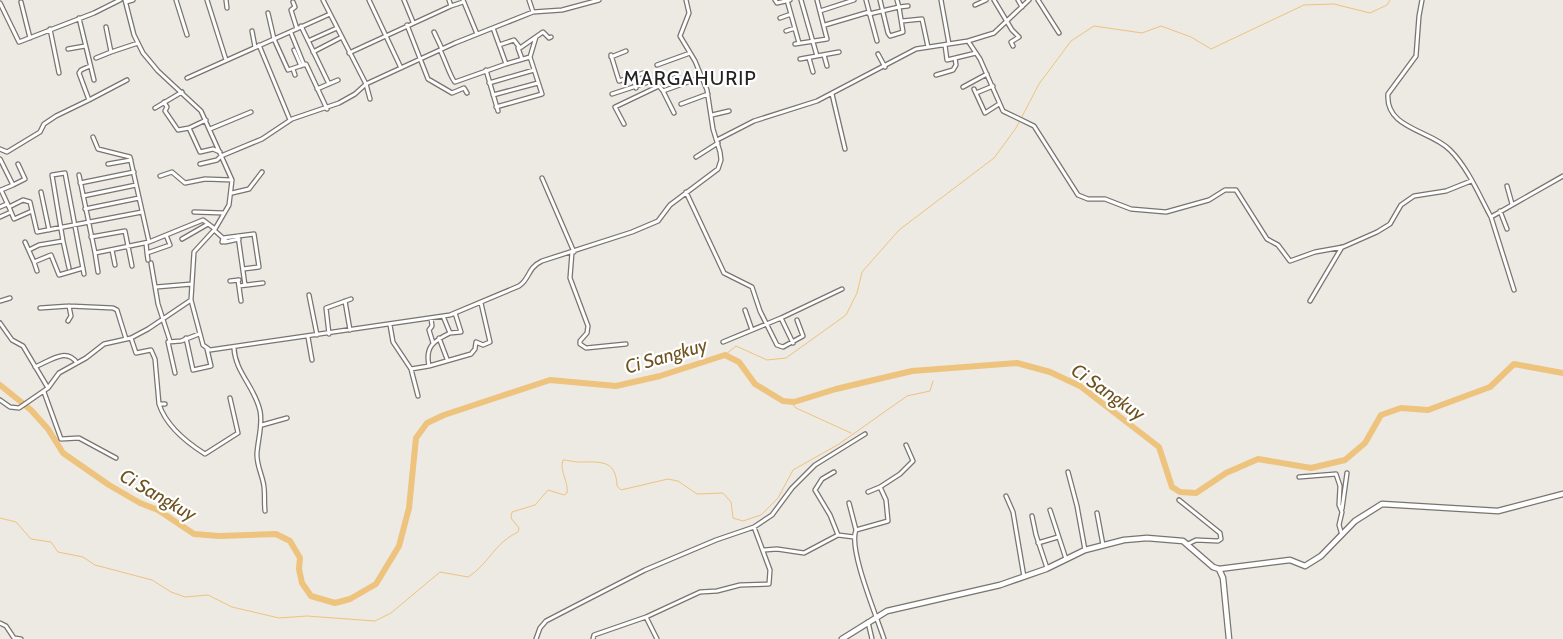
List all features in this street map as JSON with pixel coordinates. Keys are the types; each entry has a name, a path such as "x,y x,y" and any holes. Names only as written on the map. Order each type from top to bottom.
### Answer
{"street":[{"path":"0,3 18,41 30,38 120,0"},
{"path":"133,0 126,1 138,43 158,71 197,106 206,120 232,180 232,192 224,213 213,231 194,252 190,300 199,334 207,349 211,366 193,370 186,338"},
{"path":"176,0 187,35"},
{"path":"207,0 226,60"},
{"path":"226,0 227,8"},
{"path":"323,0 366,84 370,99"},
{"path":"369,0 401,68"},
{"path":"404,0 414,22"},
{"path":"449,0 451,6"},
{"path":"529,0 534,12"},
{"path":"200,164 217,160 221,154 262,140 290,120 326,109 352,96 366,84 477,34 534,12 562,10 598,0"},
{"path":"207,349 234,348 456,313 523,284 530,268 536,264 554,256 573,254 658,221 670,205 718,169 721,160 708,94 702,77 680,34 689,13 686,0"},
{"path":"776,1 788,0 797,43 827,39 825,25 817,0"},
{"path":"801,0 818,56"},
{"path":"820,11 854,0"},
{"path":"866,0 877,41"},
{"path":"880,0 890,36 903,32 897,0"},
{"path":"941,0 947,45 946,60 976,53"},
{"path":"975,5 986,0"},
{"path":"994,0 1007,23 1019,37 1011,42 1013,46"},
{"path":"1018,0 1022,7"},
{"path":"696,157 717,141 754,121 813,103 884,67 908,52 968,41 994,33 1007,23 1029,0"},
{"path":"1038,0 1059,33"},
{"path":"1422,0 1419,11 1416,56 1392,87 1388,97 1390,107 1398,121 1417,129 1448,148 1471,181 1491,217 1514,290"},
{"path":"350,53 386,34 463,1 477,34"},
{"path":"21,2 30,38"},
{"path":"293,2 295,7 291,10 297,29"},
{"path":"825,25 869,13 908,6"},
{"path":"268,13 274,39 288,70 306,64 326,109"},
{"path":"187,78 330,14"},
{"path":"780,18 791,14"},
{"path":"79,18 94,80"},
{"path":"902,21 922,19 928,47"},
{"path":"407,25 431,82 452,93 463,88 468,93"},
{"path":"301,26 329,84"},
{"path":"106,27 112,52"},
{"path":"308,41 338,28"},
{"path":"492,28 506,64"},
{"path":"786,31 795,28"},
{"path":"50,29 59,73"},
{"path":"252,31 290,120"},
{"path":"290,32 302,65"},
{"path":"434,32 449,66 451,79 455,82 486,70 530,57"},
{"path":"518,48 544,32 549,38 552,37"},
{"path":"313,52 342,37"},
{"path":"486,70 497,109 541,95 530,57 536,37"},
{"path":"499,46 514,40 522,59"},
{"path":"968,41 987,74 1003,111 1026,120 1037,128 1072,188 1083,198 1105,199 1125,208 1140,211 1166,212 1209,200 1225,190 1236,190 1243,205 1267,239 1278,244 1288,260 1343,247 1386,227 1393,221 1401,205 1411,198 1446,191 1471,181"},
{"path":"96,58 138,43"},
{"path":"68,49 85,46"},
{"path":"294,50 302,65"},
{"path":"626,51 611,56 619,81 646,72"},
{"path":"800,59 839,52"},
{"path":"657,65 690,53"},
{"path":"878,54 884,67"},
{"path":"824,55 827,66"},
{"path":"809,58 814,72"},
{"path":"936,75 953,70 956,65 955,58"},
{"path":"89,100 79,73 90,66"},
{"path":"293,69 295,75"},
{"path":"490,83 534,70"},
{"path":"612,94 636,88 676,73 681,84"},
{"path":"963,87 987,74"},
{"path":"632,77 636,88"},
{"path":"663,91 702,77"},
{"path":"0,149 8,152 40,132 44,124 128,80"},
{"path":"317,89 338,80"},
{"path":"493,95 538,83"},
{"path":"624,124 615,107 659,86 674,113"},
{"path":"976,93 992,86"},
{"path":"974,88 985,112 999,104"},
{"path":"155,108 182,92"},
{"path":"681,104 708,94"},
{"path":"832,94 845,149"},
{"path":"164,102 167,108 165,111 178,130 206,120"},
{"path":"712,115 729,111"},
{"path":"210,129 251,112"},
{"path":"188,128 200,152 213,150 221,154"},
{"path":"93,137 98,149 126,154 131,160 142,212 147,253 170,341 169,349 175,373"},
{"path":"1,157 13,184"},
{"path":"108,164 131,160"},
{"path":"18,164 25,179 0,189 14,218 32,211"},
{"path":"69,268 52,176 65,172 84,274"},
{"path":"80,182 134,172"},
{"path":"160,176 172,172 185,183 205,179 232,180"},
{"path":"232,192 249,189 262,172"},
{"path":"79,175 98,272"},
{"path":"1491,217 1563,176"},
{"path":"542,178 573,254 570,278 588,326 587,333 580,340 580,346 589,348 626,344"},
{"path":"83,196 136,185"},
{"path":"1507,186 1512,204"},
{"path":"41,192 49,230"},
{"path":"686,192 708,235 721,268 728,275 752,287 777,345 782,347 793,343 804,334 797,320"},
{"path":"86,209 139,198"},
{"path":"0,207 26,200 30,202 37,232 142,212"},
{"path":"1500,211 1508,229"},
{"path":"0,217 11,212"},
{"path":"194,212 224,213"},
{"path":"95,253 147,243 203,220 223,240 254,234 259,266 243,269"},
{"path":"182,239 208,224"},
{"path":"91,237 125,231 132,266"},
{"path":"147,253 170,245 166,235"},
{"path":"238,238 245,285"},
{"path":"28,250 39,245 64,241"},
{"path":"25,242 37,271"},
{"path":"1310,301 1343,247"},
{"path":"112,250 114,265"},
{"path":"34,262 51,255 59,275 83,268"},
{"path":"230,281 244,279"},
{"path":"238,280 241,301"},
{"path":"239,286 263,283"},
{"path":"156,287 192,284"},
{"path":"723,342 767,325 842,289"},
{"path":"310,295 317,335"},
{"path":"0,301 10,298"},
{"path":"329,334 326,308 351,299"},
{"path":"0,400 10,407 19,408 44,392 59,373 104,344 131,338 163,320 190,300"},
{"path":"345,301 350,330"},
{"path":"411,369 471,354 475,351 476,342 483,345 490,342 481,303"},
{"path":"68,321 71,316 69,306"},
{"path":"40,308 69,306 115,308 126,340"},
{"path":"745,310 752,330"},
{"path":"429,366 427,356 433,343 450,333 461,332 456,313"},
{"path":"444,316 450,333"},
{"path":"431,318 432,325 430,330 433,343"},
{"path":"781,318 793,343"},
{"path":"0,324 12,340 23,346 48,388"},
{"path":"390,324 393,342 411,369 418,396"},
{"path":"170,341 199,334"},
{"path":"308,337 312,360"},
{"path":"131,338 136,354 151,350 154,359 159,404 163,415 171,426 205,454 238,433 230,398"},
{"path":"439,338 447,359"},
{"path":"234,348 237,368 255,394 262,425 258,437 257,454 264,486 265,511"},
{"path":"36,368 58,357 70,354 77,363"},
{"path":"44,392 61,439 79,438 116,458"},
{"path":"159,404 165,404"},
{"path":"262,425 287,418"},
{"path":"536,639 540,628 546,621 559,614 645,570 716,540 754,527 772,515 792,488 815,465 865,434"},
{"path":"868,492 880,487 900,474 913,461 906,445"},
{"path":"834,472 822,479 815,490 838,535"},
{"path":"1068,472 1077,506 1085,550"},
{"path":"1342,536 1339,525 1347,473"},
{"path":"1299,477 1336,474 1340,486 1339,507 1342,510"},
{"path":"856,530 888,522 886,500 880,487"},
{"path":"1219,569 1290,560 1308,566 1317,560 1361,516 1382,504 1498,511 1563,494"},
{"path":"1006,496 1012,512 1024,578"},
{"path":"1179,500 1217,529 1221,537 1218,541 1196,540 1188,544"},
{"path":"849,502 856,530 854,537 860,570 884,639"},
{"path":"1050,510 1066,559"},
{"path":"1097,513 1103,545"},
{"path":"1032,516 1038,543 1048,568"},
{"path":"593,639 594,635 646,617 700,592 717,591 740,585 769,584 770,570 754,527"},
{"path":"764,550 777,549 804,553 838,535 854,537"},
{"path":"1038,543 1058,536"},
{"path":"842,639 876,616 887,611 958,596 1024,578 1085,550 1147,538 1182,541 1219,569 1223,578 1229,639"},
{"path":"646,617 657,639"},
{"path":"868,622 872,639"},
{"path":"0,623 6,626 14,638 22,639"}],"waterway":[{"path":"725,355 736,346 767,360 786,358 846,315 857,293 862,272 899,230 994,158 1016,128 1039,84 1071,41 1094,26 1142,33 1161,26 1191,37 1211,49 1304,5 1334,4 1370,13 1387,5 1390,0"},
{"name":"Ci Sangkuy","path":"0,385 31,410 48,429 63,453 109,485 140,503 158,510 194,534 219,536 276,534 290,541 300,558 299,569 302,583 311,596 335,603 350,599 376,584 399,546 409,508 416,438 427,423 444,415 550,380 616,386 660,376 725,355 739,362 755,384 783,401 794,402 836,389 912,371 1017,363 1050,372 1080,386 1159,447 1172,487 1180,492 1196,493 1226,473 1258,459 1311,468 1345,460 1365,443 1381,415 1401,408 1428,410 1490,387 1514,364 1563,373"},
{"path":"0,518 16,522 31,539 51,542 58,552 83,557 95,565 152,580 171,592 185,597 208,595 232,607 279,618 307,616 375,621 391,613 440,572 468,577 475,572 503,542 518,532 519,528 511,518 512,512 535,505 548,490 564,495 567,493 567,485 562,468 563,460 606,464 614,471 617,486 621,490 668,479 678,481 697,494 723,493 731,502 733,518 743,521 761,515 778,498 793,470 839,444 907,396 930,391 933,381"},
{"path":"791,402 796,408 851,433"}],"district":[{"name":"MARGAHURIP","path":"690,78"}]}
